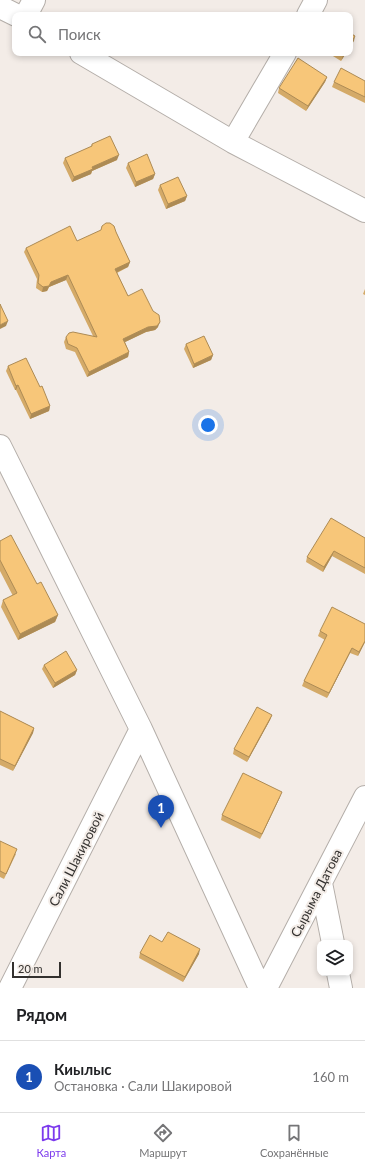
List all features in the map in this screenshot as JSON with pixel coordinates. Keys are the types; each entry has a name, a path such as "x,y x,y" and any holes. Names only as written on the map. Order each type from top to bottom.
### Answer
{"street":[{"path":"28,12 34,0"},
{"path":"310,12 316,0"},
{"path":"0,7 12,13"},
{"path":"86,56 233,142 365,211"},
{"path":"233,142 283,56"},
{"path":"0,446 141,729 260,988"},
{"name":"Сали Шакировой","path":"10,988 141,729"},
{"name":"Сырыма Датова","path":"266,988 365,797"},
{"path":"321,883 332,940"},
{"path":"339,976 341,988"}],"building":[{"path":"298,58 327,77 308,106 279,88"},
{"path":"341,68 365,81 365,97 334,82"},
{"path":"110,136 119,155 74,177 65,158"},
{"path":"147,154 155,174 136,182 128,163"},
{"path":"178,177 187,196 168,204 160,185"},
{"path":"106,223 110,223 114,226 130,262 115,269 128,296 142,289 153,311 159,315 160,322 157,326 148,327 123,339 129,352 89,372 77,348 68,344 66,337 69,333 73,332 97,337 68,275 51,282 49,286 43,287 38,283 39,275 26,248 70,226 77,241 101,230 102,226"},
{"path":"0,304 8,321 0,325"},
{"path":"204,336 213,355 194,364 186,344"},
{"path":"26,358 40,387 42,386 50,406 31,414 18,385 16,386 8,366"},
{"path":"331,518 365,538 365,568 334,551 324,567 307,557"},
{"path":"11,535 37,584 41,582 58,615 20,634 3,600 17,593 0,560 0,541"},
{"path":"332,607 365,624 365,641 359,652 352,648 329,693 304,681 327,635 320,631"},
{"path":"66,651 77,670 55,683 44,665"},
{"path":"257,707 272,715 249,757 234,749"},
{"path":"0,711 34,728 15,766 0,759"},
{"path":"243,773 282,792 262,834 222,815"},
{"path":"0,841 17,849 6,874 0,871"},
{"path":"168,932 200,949 185,977 140,953 150,935 162,942"}],"place":[{"name":"Киылыс","path":"161,828"}]}
